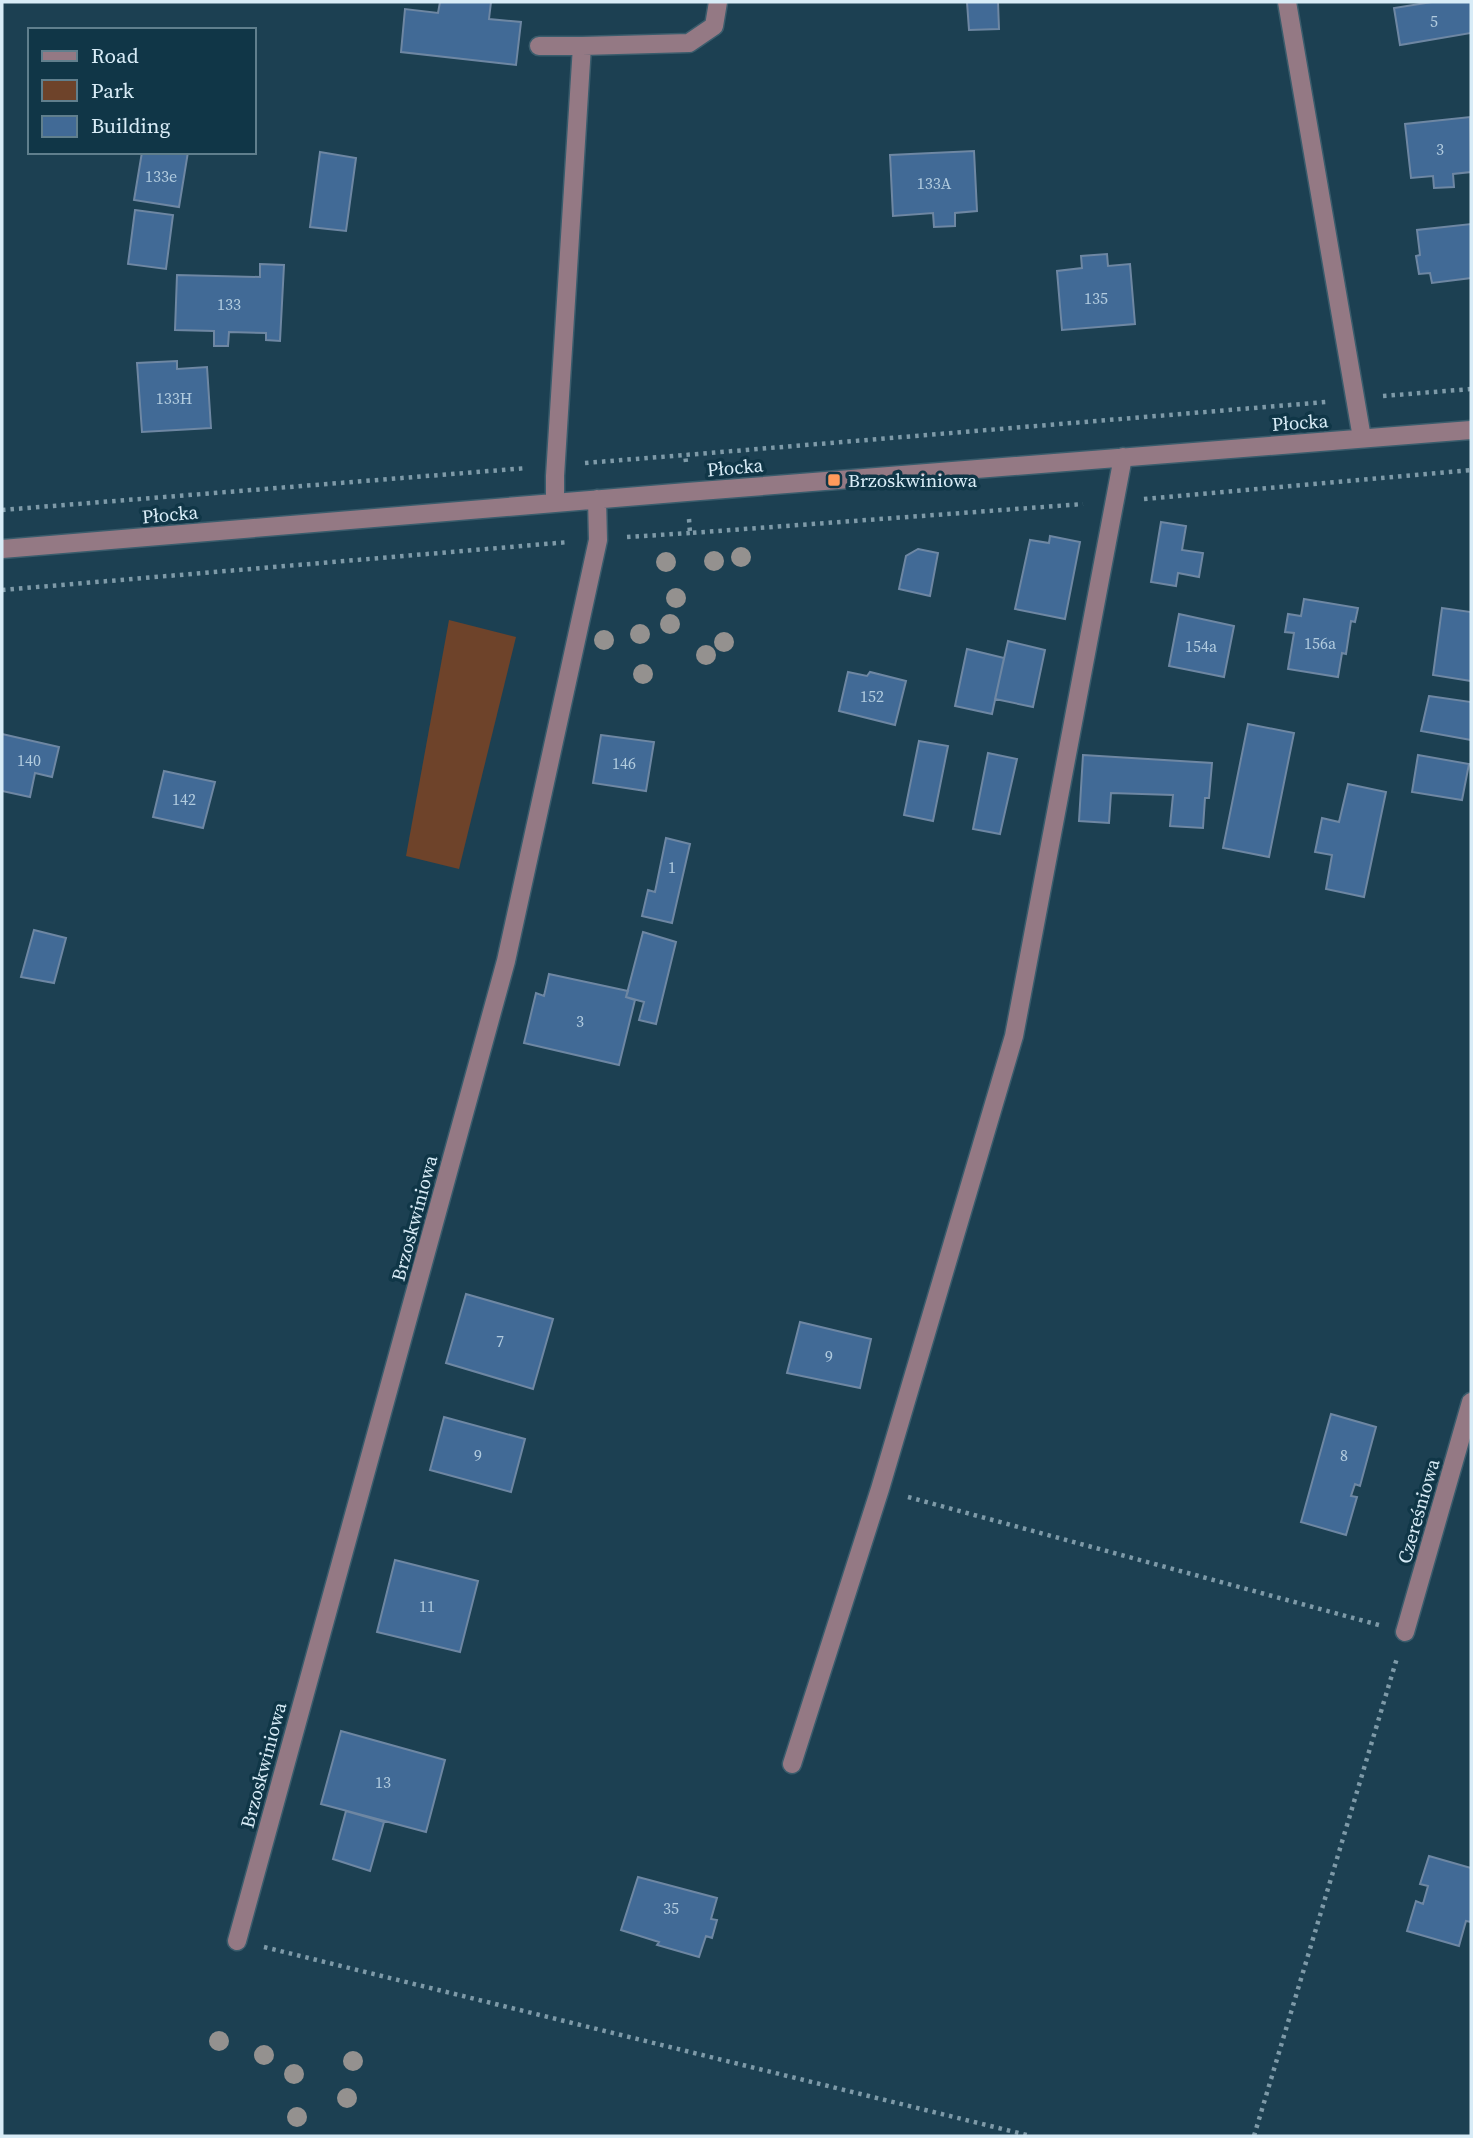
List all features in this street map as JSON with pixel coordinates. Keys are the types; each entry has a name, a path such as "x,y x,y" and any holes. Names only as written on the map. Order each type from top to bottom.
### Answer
{"street":[{"path":"539,46 690,43 715,26 718,2"},
{"path":"1287,2 1362,439"},
{"path":"555,503 582,46"},
{"name":"Płocka","path":"2,549 1471,430"},
{"path":"792,1764 880,1489 1014,1035 1123,457"},
{"name":"Brzoskwiniowa","path":"236,1941 506,961 598,540 597,499"},
{"name":"Czereśniowa","path":"1405,1632 1471,1402"}],"path":[{"path":"2,510 685,455"},
{"path":"2,590 690,533"},
{"path":"880,1489 1405,1632 1254,2136"},
{"path":"236,1941 1031,2136"}],"green space":[{"path":"449,620 516,637 459,869 406,856"}],"building":[{"path":"440,2 491,2 489,19 521,22 516,65 401,52 405,9 438,13"},
{"path":"967,2 998,2 999,29 969,30"},
{"path":"1432,2 1471,2 1471,33 1400,45 1394,8"},
{"path":"1470,117 1471,172 1453,174 1454,187 1434,188 1433,176 1411,178 1405,124"},
{"path":"974,151 977,211 955,213 955,226 934,227 933,213 893,216 890,155"},
{"path":"320,152 356,158 346,231 310,227"},
{"path":"142,154 188,154 179,207 134,200"},
{"path":"135,210 173,215 166,269 128,264"},
{"path":"1471,224 1471,278 1432,283 1430,273 1419,274 1416,256 1420,255 1417,230"},
{"path":"1107,254 1108,266 1130,264 1135,324 1062,330 1057,271 1082,268 1081,256"},
{"path":"260,264 284,265 280,341 266,340 266,333 229,332 228,346 214,346 214,331 175,330 177,275 260,277"},
{"path":"177,361 177,369 207,367 211,428 142,432 137,363"},
{"path":"1161,522 1186,526 1182,550 1203,553 1199,577 1178,573 1176,586 1151,582"},
{"path":"1050,536 1080,542 1065,619 1015,609 1030,540 1049,543"},
{"path":"918,549 938,553 930,596 899,589 906,556"},
{"path":"1304,599 1358,608 1355,622 1351,621 1346,654 1342,653 1338,677 1288,669 1294,633 1285,632 1288,614 1301,616"},
{"path":"1442,608 1471,612 1471,681 1433,675"},
{"path":"1179,614 1234,626 1224,677 1169,666"},
{"path":"1008,641 1045,650 1033,707 995,699"},
{"path":"967,649 1004,658 992,714 955,706"},
{"path":"848,672 867,676 870,672 906,681 895,725 839,711"},
{"path":"1429,696 1471,702 1471,740 1421,731"},
{"path":"1248,724 1294,733 1269,857 1223,848"},
{"path":"2,734 59,747 52,777 35,773 30,797 2,791"},
{"path":"601,735 654,742 646,791 593,783"},
{"path":"919,741 948,746 933,821 904,815"},
{"path":"988,753 1017,759 1000,834 973,829"},
{"path":"1083,755 1212,763 1209,798 1205,798 1203,828 1170,826 1173,795 1111,793 1109,823 1079,821"},
{"path":"1418,755 1469,764 1462,800 1412,792"},
{"path":"164,771 215,782 203,828 153,817"},
{"path":"1348,784 1386,792 1364,897 1326,889 1332,855 1315,852 1322,818 1339,822"},
{"path":"666,838 690,844 672,923 642,916 648,890 655,892"},
{"path":"34,930 66,938 54,983 21,977"},
{"path":"643,932 676,942 656,1024 639,1020 644,1002 626,997"},
{"path":"549,974 628,991 626,997 635,1000 619,1065 524,1043 536,993 544,996"},
{"path":"466,1294 553,1319 533,1389 446,1363"},
{"path":"800,1322 871,1339 860,1388 787,1373"},
{"path":"1331,1414 1376,1427 1360,1486 1355,1484 1351,1496 1357,1497 1346,1535 1301,1522"},
{"path":"444,1417 525,1439 511,1492 430,1470"},
{"path":"395,1560 478,1581 460,1652 377,1632"},
{"path":"341,1731 445,1760 426,1832 321,1804"},
{"path":"346,1811 384,1822 370,1871 333,1859"},
{"path":"1429,1856 1471,1868 1471,1922 1466,1921 1459,1946 1407,1931 1416,1901 1423,1904 1428,1886 1420,1884"},
{"path":"638,1877 717,1898 711,1919 717,1920 712,1938 706,1936 699,1957 657,1945 659,1942 621,1930"}],"place":[{"name":"Brzoskwiniowa","path":"834,480"}]}
